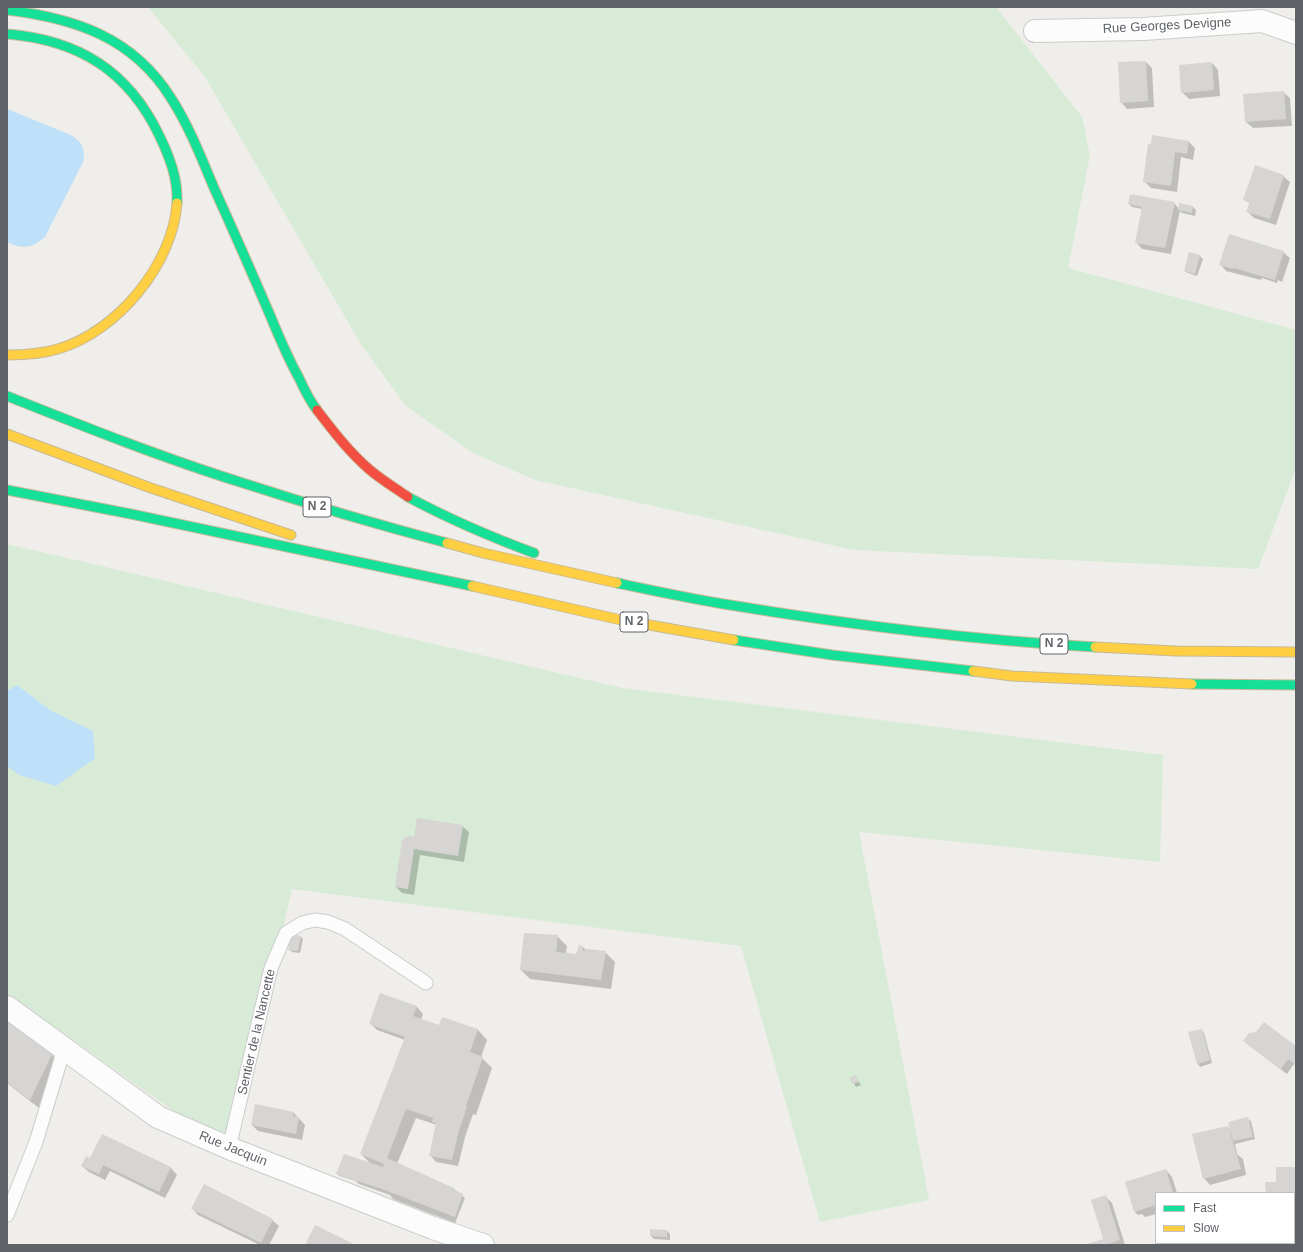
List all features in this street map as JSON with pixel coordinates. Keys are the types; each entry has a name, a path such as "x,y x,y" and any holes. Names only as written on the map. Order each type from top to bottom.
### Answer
{"highway":[{"path":"7,10 31,12 60,18 96,32 127,50 157,78 168,92 201,157 282,345 314,406 332,430 372,471 394,487 451,519 500,541 636,587"},
{"path":"7,34 43,39 69,48 91,58 115,74 132,92 146,111 158,132 175,176 177,192 175,217 172,230 163,253 138,295 124,310 92,334 74,343 49,352 30,355 7,355"},
{"name":"N 2","path":"7,396 102,434 180,462 342,515 529,564 678,596 797,616 978,639 1066,645 1240,652 1296,652"},
{"path":"7,434 142,485 296,537"},
{"path":"7,490 131,514 438,578"},
{"name":"N 2","path":"327,546 438,578 621,620 704,635 832,655 1012,676 1192,684 1296,685"}],"street":[{"name":"Rue Georges Devigne","path":"1035,31 1143,29 1262,20 1296,33"},
{"name":"Rue Jacquin","path":"7,1007 158,1117 431,1236 483,1245"}],"lane":[{"name":"Sentier de la Nancette","path":"229,1148 271,968 286,933 302,923 315,920 328,922 345,929 426,983"},
{"path":"7,1215 36,1142 64,1049"}],"green space":[{"path":"148,7 996,7 1082,117 1090,155 1068,268 1296,330 1296,468 1258,569 854,550 535,480 473,453 406,406 362,346 205,77"},
{"path":"7,544 622,688 1163,755 1160,862 859,832 929,1200 820,1222 741,946 292,889 231,1151 7,994"}],"water":[{"path":"7,109 71,135 78,140 84,151 84,160 45,237 36,244 27,247 13,245 7,242"},
{"path":"17,685 50,710 93,731 95,758 56,786 19,775 7,766 7,691"}],"building":[{"path":"1146,61 1148,101 1120,103 1118,62"},
{"path":"1212,62 1214,90 1181,93 1179,65"},
{"path":"1284,91 1286,119 1245,122 1243,94"},
{"path":"1152,135 1189,141 1187,154 1175,152 1171,186 1143,182 1148,144 1151,144"},
{"path":"1255,165 1284,175 1270,219 1246,212 1250,202 1243,200"},
{"path":"1130,194 1175,202 1165,248 1135,243 1142,207 1128,204"},
{"path":"1179,203 1193,206 1192,213 1178,210"},
{"path":"1229,234 1284,251 1275,280 1219,265"},
{"path":"1189,252 1200,255 1195,274 1184,271"},
{"path":"417,818 463,825 458,856 414,849 408,889 395,887 402,840 408,836 414,837"},
{"path":"524,933 558,935 556,952 576,954 579,945 583,946 583,951 588,949 606,951 601,980 520,970"},
{"path":"291,934 301,936 298,951 288,950"},
{"path":"380,993 417,1006 413,1016 439,1025 442,1017 478,1029 470,1052 483,1057 466,1106 467,1107 459,1130 452,1160 429,1156 436,1123 432,1122 433,1118 406,1109 387,1158 454,1188 453,1190 463,1194 455,1217 382,1189 336,1174 344,1154 383,1167 384,1164 360,1154 405,1037 369,1024"},
{"path":"7,1020 52,1054 30,1100 7,1082"},
{"path":"1264,1022 1296,1046 1296,1065 1288,1059 1281,1069 1243,1041 1249,1033 1256,1032"},
{"path":"1202,1029 1210,1060 1197,1064 1188,1032"},
{"path":"856,1075 859,1082 852,1084 849,1078"},
{"path":"255,1104 294,1112 293,1116 299,1117 296,1134 251,1125"},
{"path":"1248,1117 1253,1137 1233,1141 1228,1122"},
{"path":"1228,1126 1241,1169 1203,1179 1192,1134"},
{"path":"102,1134 171,1167 159,1192 103,1165 99,1174 81,1166 86,1156 90,1158"},
{"path":"1276,1167 1296,1167 1295,1192 1266,1192 1265,1182 1276,1182"},
{"path":"1166,1169 1173,1192 1155,1192 1155,1205 1134,1212 1125,1182"},
{"path":"204,1184 273,1219 261,1243 191,1209"},
{"path":"1106,1195 1120,1240 1106,1245 1084,1245 1103,1239 1091,1200"},
{"path":"1295,1202 1296,1202 1295,1235"},
{"path":"315,1225 350,1242 355,1245 305,1245"},
{"path":"650,1229 667,1230 667,1237 650,1236"},
{"path":"1191,1244 1222,1244 1222,1245"}],"traffic: fast":[{"path":"7,10 56,19 78,25 100,34 120,45 139,60 156,77 171,98 189,131 284,347 307,394 317,410"},
{"path":"7,34 33,37 57,43 79,52 99,63 117,77 133,94 147,114 160,137 173,169 177,203"},
{"path":"7,396 124,442 183,463 294,499 447,543"},
{"path":"7,490 131,514 472,586"},
{"path":"408,497 470,527 534,553"},
{"path":"617,583 716,603 866,625 957,636 1095,647"},
{"path":"734,640 832,655 973,671"},
{"path":"1192,684 1296,685"}],"traffic: slow":[{"path":"7,355 32,354 58,349 80,340 101,328 121,311 153,272 165,249 173,226 177,203"},
{"path":"7,434 148,487 291,535"},
{"path":"447,543 483,553 617,583"},
{"path":"472,586 621,620 734,640"},
{"path":"1095,647 1176,651 1296,652"},
{"path":"973,671 1012,676 1192,684"}],"traffic: jam":[{"path":"317,410 342,442 370,470 408,497"}]}
